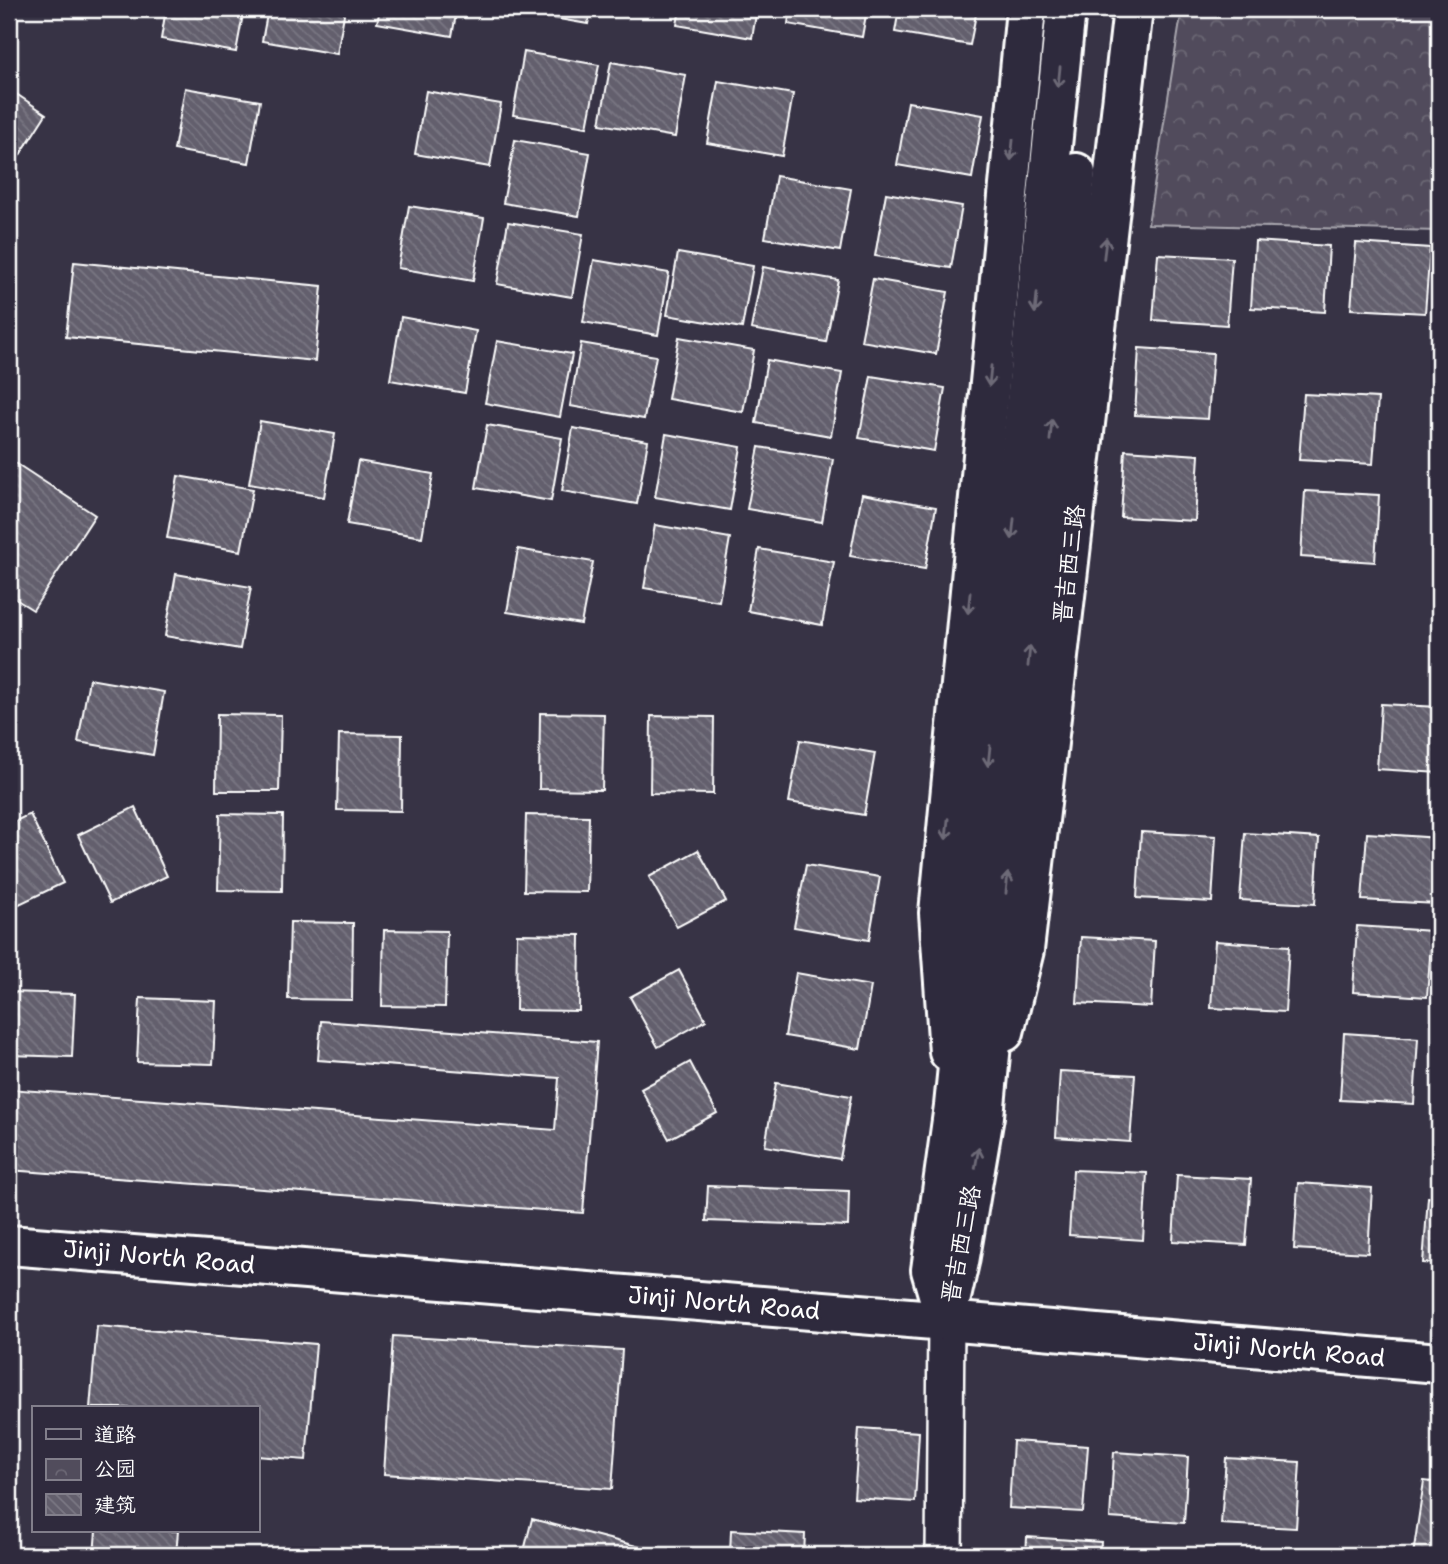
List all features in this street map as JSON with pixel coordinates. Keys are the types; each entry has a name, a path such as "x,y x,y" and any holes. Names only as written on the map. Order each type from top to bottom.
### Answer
{"street":[{"name":"晋吉西三路","path":"969,1111 939,913 1026,9"},
{"name":"晋吉西三路","path":"969,1111 1066,9"},
{"name":"晋吉西三路","path":"969,1111 1092,9"},
{"name":"晋吉西三路","path":"946,1321 931,1270 969,1111 1024,950 1133,9"},
{"name":"Jinji North Road","path":"9,1245 1439,1363"},
{"path":"944,1555 946,1321"}],"green space":[{"path":"1182,9 1439,9 1439,231 1148,224"}],"building":[{"path":"166,9 244,9 236,52 161,39"},
{"path":"268,9 345,9 337,54 262,41"},
{"path":"380,9 457,9 452,36 377,23"},
{"path":"513,9 591,9 588,24"},
{"path":"680,9 757,9 752,38 677,25"},
{"path":"790,9 867,9 862,37 788,24"},
{"path":"899,9 977,9 970,45 895,32"},
{"path":"524,52 599,65 587,127 513,115"},
{"path":"611,62 686,75 675,137 600,124"},
{"path":"718,81 793,94 782,156 707,143"},
{"path":"185,88 260,101 249,163 174,150"},
{"path":"9,89 46,114 9,172"},
{"path":"426,91 501,104 490,167 415,154"},
{"path":"908,102 983,115 972,178 897,165"},
{"path":"515,140 590,153 579,216 503,203"},
{"path":"776,176 851,189 840,251 765,238"},
{"path":"886,193 962,206 951,268 875,256"},
{"path":"409,206 484,218 473,281 398,268"},
{"path":"508,222 583,234 572,297 497,284"},
{"path":"1255,241 1329,246 1325,312 1251,308"},
{"path":"1356,243 1430,248 1425,313 1351,309"},
{"path":"678,253 753,266 742,328 667,315"},
{"path":"1158,254 1232,258 1227,325 1153,320"},
{"path":"594,260 669,273 658,335 583,322"},
{"path":"74,262 322,286 315,361 66,337"},
{"path":"763,267 838,280 826,342 751,329"},
{"path":"873,279 948,292 936,354 861,341"},
{"path":"401,317 476,331 465,393 390,380"},
{"path":"679,337 754,350 743,412 668,399"},
{"path":"497,341 572,354 560,417 485,403"},
{"path":"581,343 656,356 644,419 570,406"},
{"path":"1139,348 1213,353 1208,419 1135,415"},
{"path":"767,360 842,373 831,436 756,423"},
{"path":"871,376 945,388 934,451 859,438"},
{"path":"1304,394 1378,398 1373,464 1299,460"},
{"path":"260,421 335,434 324,497 249,484"},
{"path":"487,425 562,438 551,501 476,488"},
{"path":"573,428 648,441 637,504 562,491"},
{"path":"666,434 741,447 730,510 655,497"},
{"path":"759,447 833,459 822,522 747,509"},
{"path":"1125,450 1199,455 1195,521 1121,517"},
{"path":"11,460 95,515 33,610 9,595"},
{"path":"358,461 433,474 422,537 347,524"},
{"path":"178,476 253,489 241,551 167,538"},
{"path":"1305,491 1379,495 1375,562 1301,557"},
{"path":"862,494 936,507 925,569 850,556"},
{"path":"655,525 730,538 719,601 644,588"},
{"path":"518,549 593,562 581,624 507,612"},
{"path":"759,549 834,562 822,625 748,611"},
{"path":"176,574 251,587 240,649 165,636"},
{"path":"89,679 164,692 153,755 78,742"},
{"path":"1381,704 1439,707 1439,773 1377,769"},
{"path":"540,713 604,714 602,790 539,789"},
{"path":"217,714 281,715 279,791 216,791"},
{"path":"651,716 714,717 713,794 650,793"},
{"path":"339,734 402,735 401,811 337,810"},
{"path":"800,740 875,753 864,815 789,802"},
{"path":"135,807 167,876 110,903 78,835"},
{"path":"30,814 63,883 9,909 9,824"},
{"path":"220,814 283,815 282,891 218,890"},
{"path":"526,815 589,816 587,892 524,891"},
{"path":"1141,832 1216,836 1212,902 1137,898"},
{"path":"1245,833 1319,838 1315,904 1240,900"},
{"path":"1367,833 1439,838 1437,904 1362,900"},
{"path":"698,850 726,901 677,927 649,877"},
{"path":"806,865 880,877 869,940 794,927"},
{"path":"290,922 353,923 352,1000 288,999"},
{"path":"1357,926 1432,931 1427,997 1353,992"},
{"path":"384,930 447,931 445,1007 382,1006"},
{"path":"517,934 580,935 579,1011 516,1010"},
{"path":"1081,937 1155,941 1151,1007 1077,1003"},
{"path":"1215,941 1289,946 1285,1012 1211,1008"},
{"path":"679,970 706,1020 658,1047 630,997"},
{"path":"796,973 871,986 860,1049 785,1036"},
{"path":"9,992 75,994 72,1057 9,1055"},
{"path":"140,998 216,1001 213,1064 137,1062"},
{"path":"321,1021 597,1042 583,1213 9,1170 9,1089 555,1130 559,1078 318,1060"},
{"path":"1344,1033 1418,1038 1414,1104 1340,1100"},
{"path":"690,1062 717,1113 669,1139 641,1089"},
{"path":"1060,1071 1135,1075 1130,1142 1056,1137"},
{"path":"776,1083 851,1096 840,1159 765,1146"},
{"path":"1073,1170 1147,1173 1143,1240 1069,1235"},
{"path":"1177,1175 1251,1179 1246,1245 1173,1241"},
{"path":"1298,1183 1372,1188 1368,1253 1294,1249"},
{"path":"708,1186 849,1191 848,1226 706,1221"},
{"path":"1428,1197 1439,1198 1439,1264 1423,1263"},
{"path":"97,1326 316,1344 306,1460 259,1456 259,1406 90,1406"},
{"path":"393,1336 622,1350 612,1489 384,1474"},
{"path":"859,1428 919,1432 915,1502 854,1498"},
{"path":"1013,1441 1088,1446 1083,1512 1009,1508"},
{"path":"1114,1452 1188,1457 1184,1523 1110,1518"},
{"path":"1226,1458 1300,1462 1296,1528 1221,1524"},
{"path":"1424,1481 1439,1483 1439,1555 1413,1555"},
{"path":"532,1519 648,1549 647,1555 523,1555"},
{"path":"731,1530 805,1534 804,1555 730,1555"},
{"path":"96,1532 178,1532 176,1555 94,1555"},
{"path":"1027,1537 1101,1542 1100,1555 1026,1555"}]}
